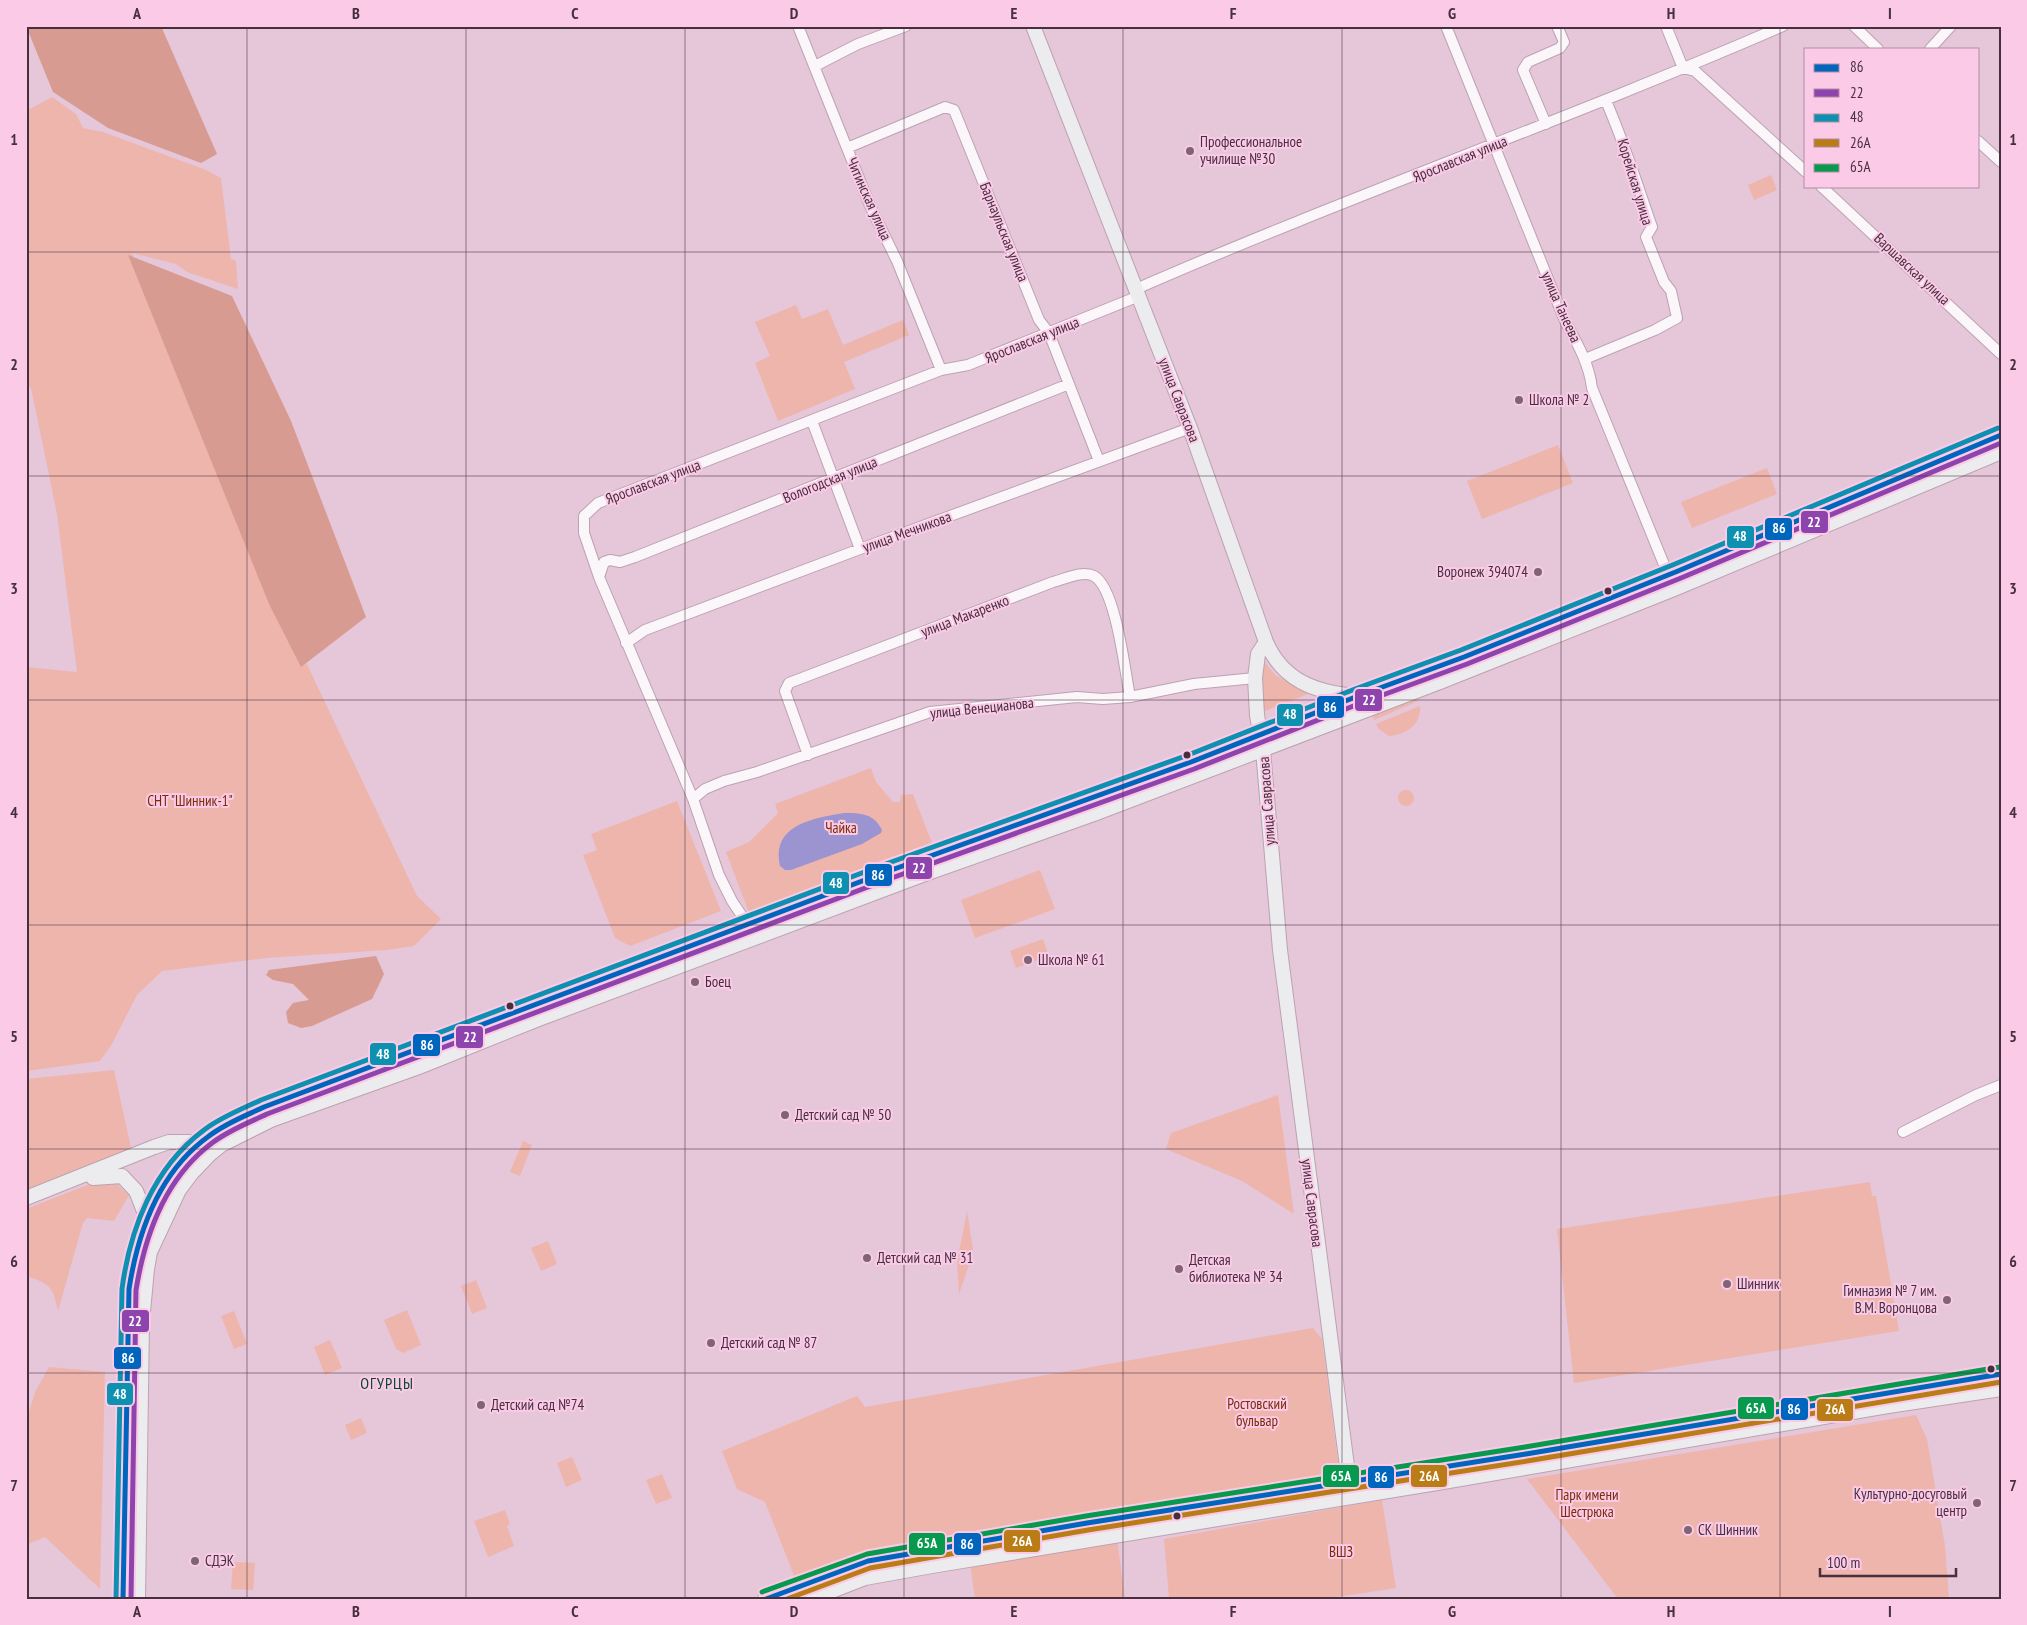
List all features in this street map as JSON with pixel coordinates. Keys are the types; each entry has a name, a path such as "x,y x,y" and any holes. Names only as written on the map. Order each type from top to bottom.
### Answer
{"main road":[{"name":"улица Саврасова","path":"1033,26 1190,428 1266,642 1258,654 1256,678 1257,715 1263,750 1280,950 1351,1497"},
{"path":"123,1599 130,1289 135,1250 166,1181 181,1162 201,1142 225,1126 264,1107 886,872 1089,800 1464,657 1668,575 2001,435"},
{"path":"138,1599 142,1322 144,1289 150,1252 179,1190 191,1174 221,1145 271,1120 419,1067 536,1020 917,877 1094,814 1440,682 1674,589 2001,452"},
{"path":"1266,642 1272,656 1286,672 1304,684 1325,692 1358,696"},
{"path":"26,1198 169,1142 201,1142"},
{"path":"70,1182 122,1176 136,1191 147,1220"},
{"path":"766,1599 868,1560 1526,1454 2001,1374"},
{"path":"811,1599 865,1578 1888,1406 2001,1389"},
{"path":"124,1526 139,1526"},
{"path":"860,1564 865,1578"}],"street":[{"name":"Читинская улица","path":"798,26 871,208 897,260 941,370"},
{"path":"815,66 858,44 906,26"},
{"name":"улица Танеева","path":"1446,26 1565,321 1585,359 1590,373 1592,388 1674,589"},
{"path":"1546,124 1524,70 1528,62 1560,48 1564,42 1557,26"},
{"path":"1666,26 1683,68 1696,71 1804,170"},
{"name":"Ярославская улица","path":"748,925 732,901 719,875 693,799 599,577 584,533 584,516 598,503 941,370 968,365 1049,333 1137,292 1683,68 1771,28 1783,26"},
{"path":"1854,26 1877,48"},
{"path":"1931,48 1951,26"},
{"name":"Корейская улица","path":"1585,359 1655,330 1677,318 1671,290 1664,282 1646,237 1652,226 1627,155 1625,144 1606,100"},
{"name":"Барнаульская улица","path":"847,148 946,107 954,110 1040,320 1049,333 1099,461"},
{"path":"1980,143 2001,162"},
{"name":"Варшавская улица","path":"1823,188 2001,354"},
{"name":"Вологодская улица","path":"599,577 604,562 610,560 620,562 635,557 1070,384"},
{"path":"812,421 860,549"},
{"name":"улица Мечникова","path":"626,642 645,630 1190,428"},
{"name":"улица Макаренко","path":"808,754 784,691 789,683 1053,582 1084,573 1095,576 1103,586 1116,617 1130,697"},
{"name":"улица Венецианова","path":"693,799 705,789 724,781 930,712 1077,697 1103,699 1130,697 1194,684 1256,678"},
{"path":"1903,1132 2001,1085"}],"green space":[{"name":"СНТ \"Шинник-1\"","path":"52,97 76,114 83,128 103,132 206,170 221,178 231,259 236,261 238,289 187,272 176,264 132,253 275,597 417,896 441,919 414,946 386,950 267,958 162,971 137,995 112,1044 100,1061 26,1071 26,667 77,672 57,514 31,388 26,384 26,111"},
{"path":"1771,175 1777,190 1754,200 1748,185"},
{"path":"796,305 802,319 828,309 843,345 903,320 909,335 844,362 855,389 778,421 755,363 770,356 755,322"},
{"path":"1558,445 1573,483 1482,519 1467,481"},
{"path":"1767,468 1777,494 1692,528 1681,502"},
{"path":"1264,661 1275,675 1308,694 1265,711 1261,704"},
{"path":"1415,696 1418,701 1374,720 1372,714"},
{"path":"1420,706 1418,718 1407,731 1389,736 1379,729 1376,724"},
{"name":"Чайка","path":"871,768 876,782 893,802 900,802 901,795 913,794 932,843 749,913 726,852 749,842 778,813 775,804"},
{"path":"1406,790 1414,798 1406,806 1398,798"},
{"path":"677,801 721,911 630,946 615,938 583,855 597,850 591,834"},
{"path":"1040,870 1055,909 975,938 961,900"},
{"path":"1043,939 1049,956 1016,968 1010,951"},
{"path":"114,1070 132,1152 26,1191 26,1079"},
{"path":"1278,1095 1294,1214 1242,1181 1166,1149 1171,1133"},
{"path":"523,1141 532,1145 520,1176 510,1172"},
{"path":"113,1181 129,1195 114,1221 87,1218 83,1223 58,1311 54,1296 49,1287 40,1281 26,1276 26,1209 95,1182"},
{"name":"Шинник","path":"1870,1182 1872,1196 1876,1196 1899,1331 1574,1383 1557,1229"},
{"path":"967,1211 973,1250 958,1257"},
{"path":"548,1241 557,1264 541,1271 531,1248"},
{"path":"973,1253 959,1294 957,1259"},
{"path":"476,1280 487,1308 472,1314 461,1286"},
{"path":"407,1310 421,1345 403,1353 396,1349 384,1320"},
{"path":"234,1311 247,1344 234,1349 221,1316"},
{"name":"Ростовский бульвар","path":"1313,1328 1322,1339 1339,1469 1335,1475 885,1546 858,1553 795,1578 765,1502 737,1489 722,1451 857,1396 865,1407"},
{"path":"330,1340 342,1368 325,1375 314,1347"},
{"path":"49,1367 105,1372 100,1589 45,1537 26,1545 26,1421 35,1392"},
{"name":"Парк имени Шестрюка","path":"1916,1415 1927,1439 1945,1546 1949,1599 1618,1599 1527,1479"},
{"path":"361,1418 367,1433 351,1440 345,1425"},
{"path":"572,1457 582,1480 566,1487 557,1463"},
{"path":"662,1474 672,1498 656,1504 646,1480"},
{"name":"ВШЗ","path":"1382,1500 1396,1588 1324,1599 1169,1599 1164,1539"},
{"path":"505,1510 510,1524 507,1526 514,1546 488,1557 474,1521"},
{"path":"1117,1539 1125,1599 975,1599 970,1563"},
{"path":"233,1562 255,1563 253,1590 231,1589"}],"shaded area":[{"path":"26,26 161,26 217,154 201,163 108,128 53,92"},
{"path":"128,255 232,296 291,421 366,617 301,667 269,604"},
{"path":"844,813 861,814 871,817 879,824 882,830 881,833 862,844 791,870 785,870 780,866 779,850 782,841 795,827 814,819"},
{"path":"376,956 384,974 372,999 312,1026 301,1028 288,1023 286,1012 293,1003 309,1000 293,984 273,980 266,975 269,970"}],"transit line":[{"name":"48","path":"116,1599 122,1289 126,1266 138,1222 158,1181 186,1145 211,1125 261,1100 883,865 1188,755 1355,689 1461,650 1675,564 1998,428"},
{"name":"86","path":"123,1599 129,1289 133,1267 145,1224 165,1184 192,1150 222,1127 264,1107 886,872 1191,762 1358,696 1464,657 1678,571 2001,435"},
{"name":"22","path":"131,1599 136,1290 140,1269 152,1228 170,1190 196,1157 225,1134 267,1114 889,879 1194,769 1361,703 1467,664 1681,578 2001,443"},
{"name":"65А","path":"762,1592 867,1554 1086,1516 1525,1447 2000,1367"},
{"name":"86","path":"766,1599 868,1561 1087,1523 1526,1454 2001,1374"},
{"name":"26А","path":"787,1599 870,1568 1088,1530 1527,1461 2001,1382"}],"place":[{"name":"Профессиональное училище №30","path":"1190,151"},
{"name":"Школа № 2","path":"1519,400"},
{"name":"Воронеж 394074","path":"1538,572"},
{"name":"Школа № 61","path":"1028,960"},
{"name":"Боец","path":"695,982"},
{"name":"Детский сад № 50","path":"785,1115"},
{"name":"Детский сад № 31","path":"867,1258"},
{"name":"Детская библиотека № 34","path":"1179,1269"},
{"name":"Шинник","path":"1727,1284"},
{"name":"Гимназия № 7 им. В.М. Воронцова","path":"1947,1300"},
{"name":"Детский сад № 87","path":"711,1343"},
{"name":"Детский сад №74","path":"481,1405"},
{"name":"Культурно-досуговый центр","path":"1977,1503"},
{"name":"СК Шинник","path":"1688,1530"},
{"name":"СДЭК","path":"195,1561"}],"district":[{"name":"ОГУРЦЫ","path":"387,1383"}]}
